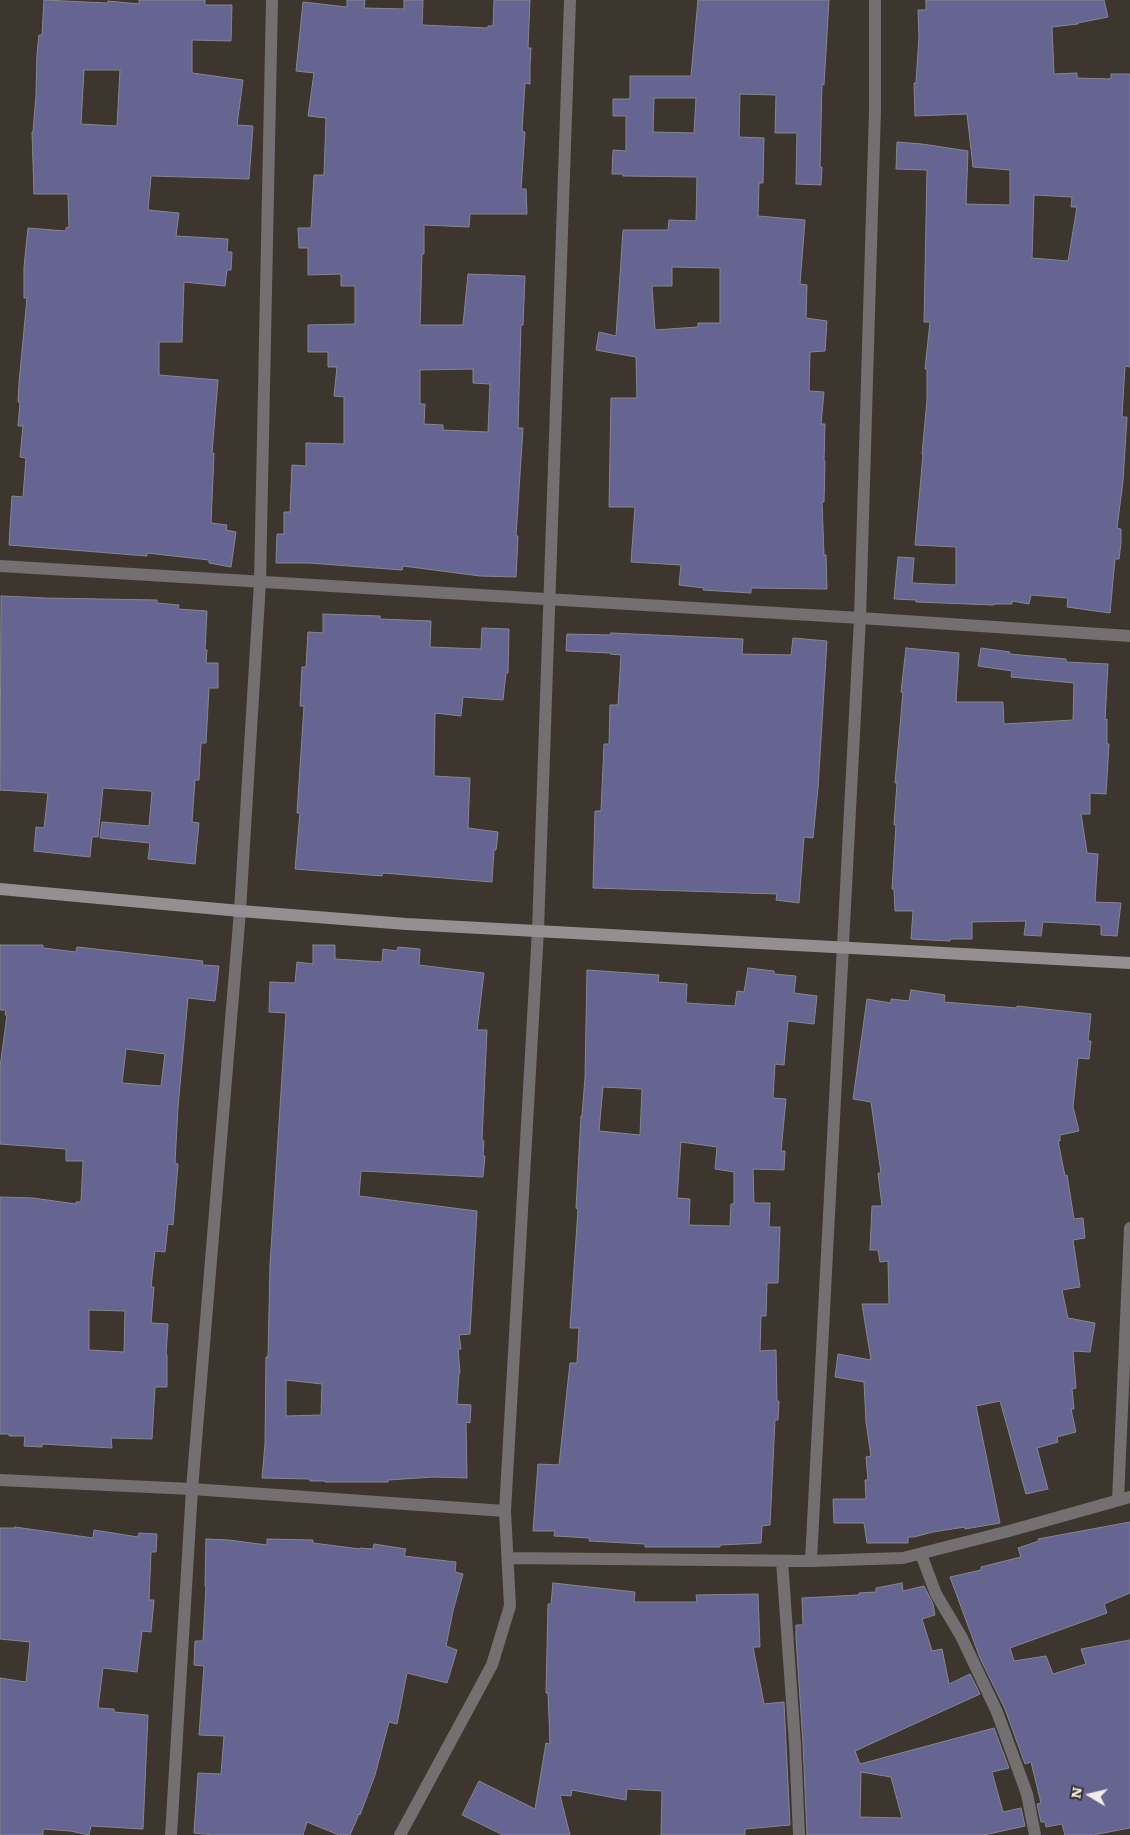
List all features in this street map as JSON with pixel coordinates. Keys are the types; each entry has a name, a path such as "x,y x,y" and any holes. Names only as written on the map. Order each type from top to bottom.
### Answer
{"main road":[{"path":"0,889 240,912 406,924 1130,963"}],"street":[{"path":"171,1835 192,1489 240,912 260,582 272,0"},
{"path":"400,1835 492,1665 510,1606 505,1511 538,930 570,0"},
{"path":"811,1561 860,618 874,120 875,0"},
{"path":"0,566 1130,636"},
{"path":"508,1558 782,1561 903,1558 1124,1498 1130,1228"},
{"path":"0,1480 192,1489 505,1511"},
{"path":"922,1554 936,1594 961,1636 997,1712 1027,1794 1035,1835"},
{"path":"782,1561 795,1744 799,1835"}],"building":[{"path":"44,0 107,3 108,1 139,4 139,0 205,0 205,5 232,5 231,41 192,40 192,73 243,80 237,125 253,126 249,179 151,176 148,210 179,213 176,236 228,239 227,252 232,252 231,270 227,270 225,286 184,282 182,342 159,342 159,375 218,380 212,453 214,453 211,523 227,525 226,530 236,532 231,567 209,563 209,560 147,553 147,556 9,545 12,496 23,497 26,458 20,457 23,426 18,426 20,403 18,402 27,298 24,298 24,267 28,228 66,231 66,228 69,227 68,194 34,194 32,132 36,95 37,54 39,35 42,35","holes":["84,70 120,70 117,126 81,124"]},
{"path":"347,0 365,0 364,8 404,9 404,0 423,0 422,25 488,28 488,26 493,26 494,0 530,0 528,48 531,48 530,84 525,83 522,131 525,132 521,189 526,189 527,214 470,214 469,227 424,225 420,325 463,325 468,274 525,276 523,325 521,325 518,428 523,428 516,536 518,536 516,577 480,576 403,566 402,570 309,563 276,563 277,534 284,534 284,512 290,512 292,465 306,466 306,443 344,444 344,397 334,396 337,367 328,367 328,352 308,352 308,325 355,324 355,286 341,286 341,274 308,275 308,248 299,248 298,228 311,228 314,175 324,175 326,118 308,116 314,73 296,71 303,2 347,7","holes":["473,369 473,383 490,384 488,432 443,430 443,425 424,424 425,404 420,404 420,370"]},
{"path":"698,0 829,0 824,85 822,84 821,185 796,184 797,133 775,133 776,95 740,94 739,137 764,138 763,183 759,183 758,216 805,220 800,284 807,285 806,318 827,321 825,351 810,352 809,391 824,392 821,424 825,424 824,502 822,502 827,589 751,588 751,593 703,590 704,588 679,585 681,565 631,562 635,507 609,507 611,398 637,398 636,357 596,350 599,332 616,336 623,230 668,230 669,220 696,221 697,177 623,176 623,174 612,174 613,150 626,151 626,116 613,116 613,99 630,99 630,76 691,76","holes":["654,98 696,98 694,133 653,132","672,267 720,268 720,323 698,323 698,327 655,330 652,286 672,286"]},
{"path":"926,0 1104,0 1108,17 1078,24 1052,27 1054,74 1077,73 1077,78 1111,79 1111,74 1130,74 1130,367 1125,366 1122,417 1127,417 1123,481 1117,528 1121,529 1121,543 1119,559 1115,559 1110,613 1067,607 1068,598 1031,595 1029,604 1012,601 1012,604 994,605 916,602 916,600 894,599 898,557 914,558 912,583 956,585 956,547 915,545 927,400 927,369 925,369 930,322 924,322 927,170 896,169 897,142 968,151 966,204 1010,205 1010,170 973,167 967,114 915,116 914,83 916,83 919,36 918,10 926,10","holes":["1034,195 1072,197 1071,207 1077,207 1068,261 1032,258"]},
{"path":"1,596 157,600 157,603 179,605 178,609 207,611 206,663 218,663 218,688 209,688 206,743 201,743 199,780 195,780 192,822 199,823 195,864 148,859 150,843 100,838 102,822 149,826 152,792 150,791 103,788 98,837 92,837 90,857 34,851 36,827 44,828 48,793 0,790"},
{"path":"323,614 380,616 380,619 431,621 430,647 481,649 482,628 509,629 508,673 506,673 503,700 463,697 461,716 435,713 434,776 470,778 468,828 498,832 496,850 494,850 492,882 383,873 382,876 295,869 300,813 297,813 304,706 300,706 302,667 306,667 308,632 323,633"},
{"path":"611,633 743,639 742,654 791,655 793,638 827,641 813,838 804,837 799,903 776,900 777,894 593,888 595,811 601,811 604,744 609,744 610,705 618,705 621,655 566,651 567,634 610,635"},
{"path":"906,648 959,653 956,702 1003,702 1004,724 1073,720 1074,683 1011,677 1012,671 978,666 981,648 1010,652 1009,654 1066,659 1066,662 1108,664 1105,720 1107,719 1107,744 1109,744 1106,794 1090,793 1090,814 1081,814 1087,853 1098,854 1095,902 1121,903 1117,936 1101,935 1101,925 1043,922 1041,936 1024,935 1026,921 972,922 972,939 950,939 950,941 911,939 913,911 895,911 894,889 892,889 896,825 894,825 897,783 895,783"},
{"path":"0,945 43,945 43,948 76,952 77,947 203,961 202,965 219,966 215,1001 188,998 178,1107 175,1163 178,1164 173,1225 168,1224 165,1252 155,1251 151,1287 154,1287 151,1323 168,1324 166,1355 167,1387 155,1387 152,1439 111,1438 112,1448 42,1444 42,1447 24,1446 25,1436 0,1434 0,1197 33,1198 76,1204 76,1202 81,1202 83,1161 66,1161 66,1149 0,1144 0,1067 7,1015 5,1015 6,1010 0,1010","holes":["126,1049 165,1054 161,1086 122,1083","89,1310 125,1311 124,1352 89,1350"]},
{"path":"313,945 335,945 335,959 382,962 383,949 397,951 398,947 420,949 419,965 484,973 477,1030 487,1030 482,1140 484,1141 483,1156 485,1156 483,1177 361,1171 359,1196 477,1211 470,1334 459,1335 461,1349 458,1349 460,1373 457,1404 471,1405 470,1423 466,1422 467,1478 434,1477 388,1480 388,1482 325,1482 310,1481 310,1479 262,1478 265,1444 270,1265 286,1013 269,1012 270,982 295,983 297,962 313,964","holes":["286,1380 322,1384 321,1415 286,1416"]},
{"path":"748,968 774,971 774,974 796,976 794,993 817,996 814,1024 788,1021 784,1065 775,1064 773,1098 786,1099 781,1151 785,1151 784,1170 753,1169 754,1203 770,1203 769,1227 780,1227 778,1283 767,1283 766,1316 761,1316 760,1351 776,1350 777,1401 779,1401 778,1420 775,1420 770,1525 762,1526 761,1543 720,1545 720,1547 645,1547 645,1544 589,1541 590,1538 554,1536 555,1531 533,1531 538,1464 559,1465 570,1363 577,1363 579,1328 570,1328 578,1209 576,1208 581,1116 585,1078 587,970 659,975 658,982 687,984 686,1003 735,1006 737,991 744,992","holes":["603,1087 642,1089 640,1135 599,1131","681,1142 717,1147 715,1169 734,1172 734,1204 731,1204 730,1226 689,1225 690,1199 677,1198"]},
{"path":"911,990 945,995 944,1002 1017,1008 1017,1006 1091,1014 1088,1041 1091,1041 1089,1059 1078,1058 1073,1107 1079,1131 1060,1135 1060,1141 1058,1141 1065,1176 1067,1175 1074,1219 1083,1218 1085,1238 1073,1240 1080,1287 1062,1290 1068,1318 1095,1323 1090,1352 1073,1351 1076,1388 1072,1389 1074,1409 1071,1409 1076,1432 1057,1437 1058,1442 1037,1448 1048,1489 1026,1494 1000,1401 976,1406 1000,1523 908,1537 908,1543 867,1543 864,1523 834,1523 833,1499 866,1499 865,1480 868,1480 866,1457 871,1456 866,1422 864,1382 835,1377 838,1354 871,1360 862,1304 889,1304 888,1261 880,1262 878,1250 870,1250 872,1206 882,1206 878,1173 881,1173 871,1102 853,1099 867,999 891,1003 891,999 909,1001"},
{"path":"1130,1522 1130,1593 1104,1604 1107,1613 1010,1648 1014,1661 1046,1656 1053,1674 1086,1664 1081,1649 1130,1640 1130,1828 1093,1835 1065,1835 1062,1824 1046,1827 1045,1822 1041,1822 1037,1804 1041,1803 1031,1762 1025,1764 1005,1709 980,1658 950,1577 981,1570 981,1567 1021,1557 1018,1548 1039,1541 1038,1539"},
{"path":"15,1527 93,1538 94,1530 138,1537 139,1533 157,1534 156,1552 151,1552 149,1600 154,1600 151,1632 142,1631 137,1672 103,1668 98,1708 114,1709 114,1712 148,1715 143,1829 91,1826 89,1835 70,1831 43,1829 43,1835 0,1835 0,1678 26,1682 30,1642 0,1639 0,1528"},
{"path":"206,1539 267,1545 267,1539 313,1540 313,1543 360,1549 373,1549 374,1544 406,1549 404,1556 456,1562 455,1572 463,1574 446,1646 457,1650 447,1683 407,1673 397,1724 389,1722 375,1775 360,1815 350,1835 339,1835 307,1822 303,1835 214,1835 194,1833 198,1773 221,1774 224,1736 199,1735 204,1666 194,1665 195,1641 203,1641"},
{"path":"553,1583 635,1592 634,1602 697,1602 696,1595 758,1594 760,1647 753,1647 764,1704 784,1702 790,1825 745,1829 745,1835 661,1835 662,1791 627,1789 626,1800 572,1790 571,1796 560,1795 570,1835 503,1835 462,1815 479,1781 535,1809 546,1743 550,1744 548,1693 546,1693 548,1604 551,1604"},
{"path":"902,1583 903,1591 924,1586 933,1604 935,1615 922,1619 932,1651 942,1649 949,1684 970,1674 980,1694 855,1751 860,1764 994,1728 1009,1768 992,1772 1003,1812 1021,1808 1025,1826 984,1835 807,1835 796,1638 796,1625 803,1625 802,1598 859,1595 859,1593 876,1592 876,1588","holes":["861,1772 891,1777 902,1818 860,1817"]}]}
